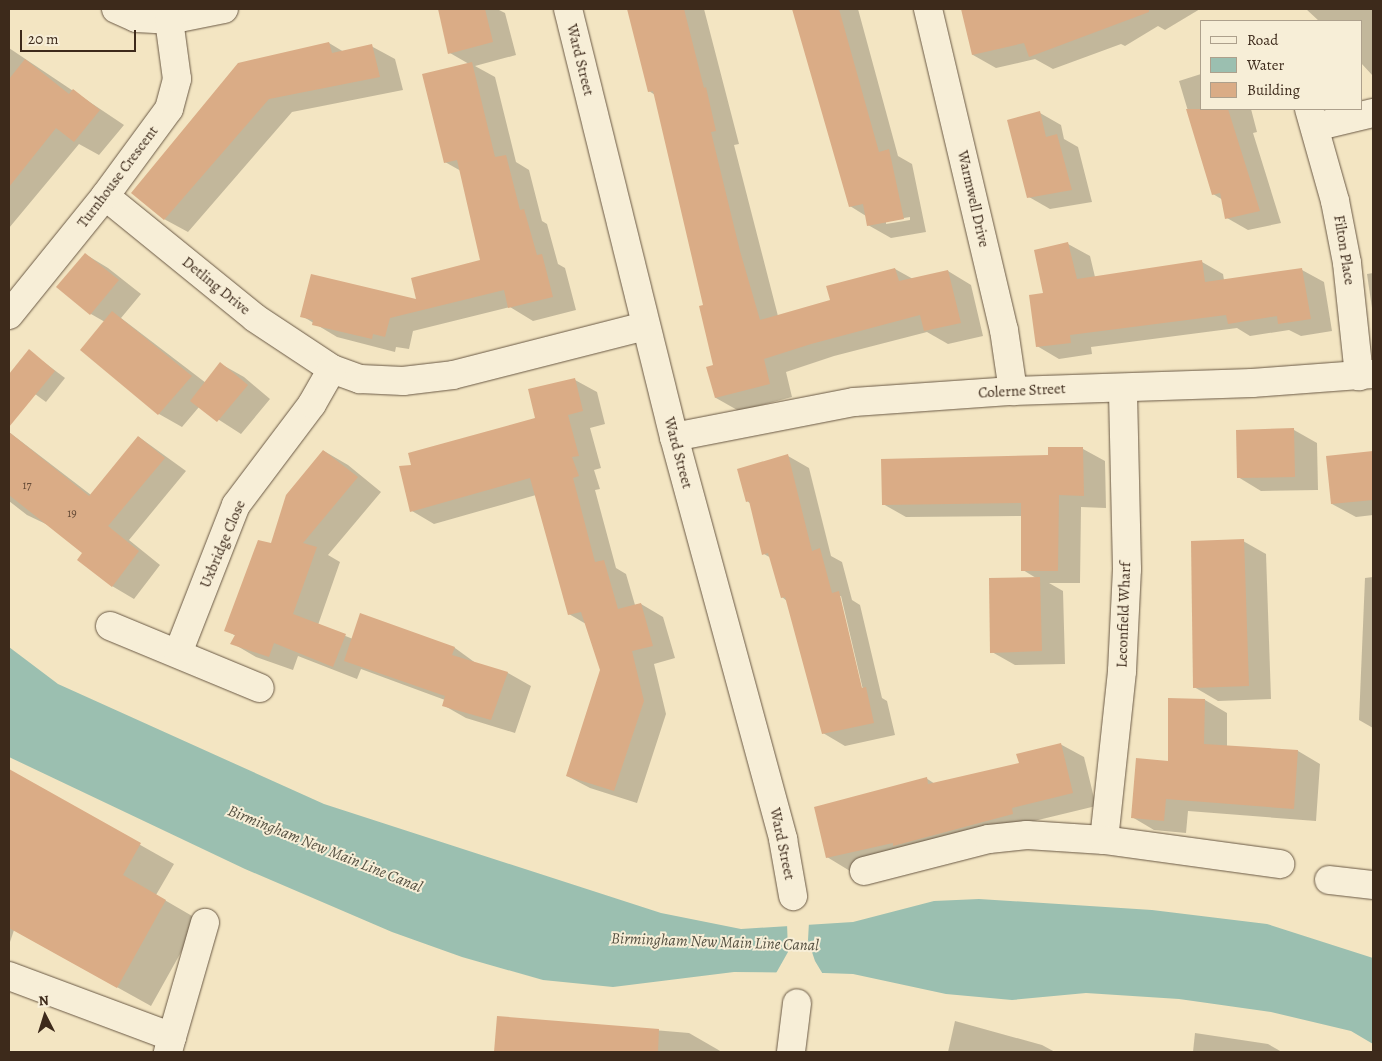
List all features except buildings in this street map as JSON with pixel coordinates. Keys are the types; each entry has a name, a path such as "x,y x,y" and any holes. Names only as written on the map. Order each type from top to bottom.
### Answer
{"street":[{"path":"116,9 136,18 169,20 224,9"},
{"name":"Ward Street","path":"568,9 645,326 783,839 793,896"},
{"name":"Warmwell Drive","path":"928,9 1004,330 1013,390"},
{"name":"Turnhouse Crescent","path":"9,314 105,196 169,109 177,79 169,20"},
{"name":"Filton Place","path":"1366,375 1335,201 1312,118 1373,113"},
{"name":"Detling Drive","path":"105,196 255,318 332,369 360,379 404,382 453,375 645,326"},
{"name":"Uxbridge Close","path":"178,653 236,505 312,404 332,369"},
{"name":"Colerne Street","path":"674,437 854,402 1013,390 1123,388 1366,375"},
{"name":"Leconfield Wharf","path":"1104,840 1123,652 1127,569 1123,388"},
{"path":"110,626 260,688"},
{"path":"864,871 989,839 1028,835 1104,840 1280,864"},
{"path":"1329,880 1373,886"},
{"path":"9,976 170,1045 205,923"},
{"path":"791,1052 797,1003"}],"water":[{"name":"Birmingham New Main Line Canal","path":"9,647 58,684 324,804 661,913 741,929 853,922 934,901 979,899 1152,910 1267,924 1373,958 1373,1044 1351,1031 1271,1012 1179,999 1086,993 1012,1000 946,994 853,974 824,973 734,972 613,987 543,980 462,957 392,932 245,869 9,757"}],"pier":[{"path":"809,922 808,940 815,961 824,976 775,975 788,952 787,923"}]}
